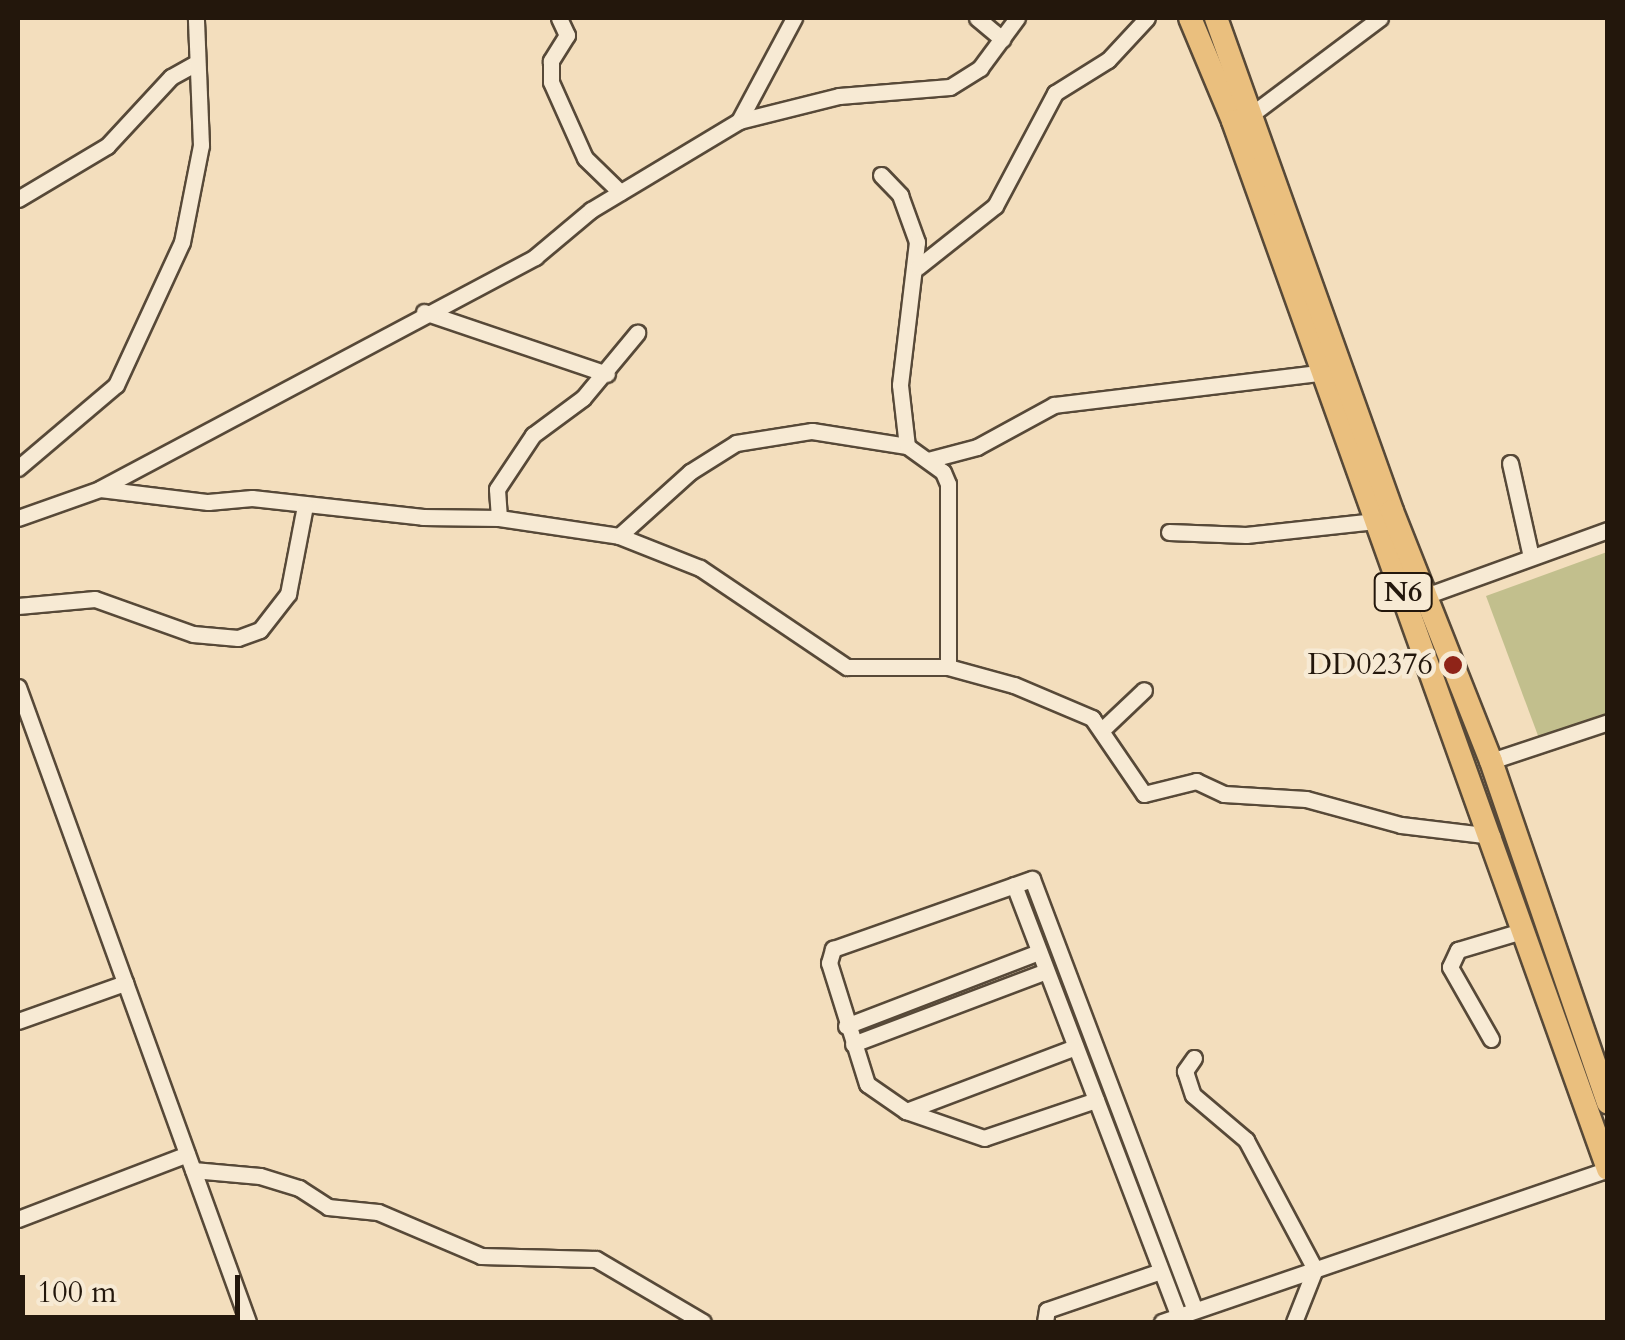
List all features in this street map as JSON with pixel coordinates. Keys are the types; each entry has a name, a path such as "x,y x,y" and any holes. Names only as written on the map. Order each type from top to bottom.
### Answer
{"highway":[{"name":"N6","path":"1190,18 1233,120 1375,521 1491,761 1608,1102"},
{"name":"N6","path":"1216,18 1252,114 1492,836 1608,1169"}],"street":[{"path":"18,468 116,385 176,257 199,179 193,65 196,18"},
{"path":"559,18 567,35 550,61 551,82 584,158 620,192"},
{"path":"739,121 794,18"},
{"path":"976,18 1002,39"},
{"path":"18,518 100,488 260,408 424,312 535,257 620,192 739,121 838,96 936,92 980,68 1018,18"},
{"path":"918,267 995,206 1054,93 1108,60 1146,18"},
{"path":"1252,114 1380,18"},
{"path":"18,199 107,146 171,78 193,65"},
{"path":"881,175 911,218 918,267 901,362 907,446"},
{"path":"424,312 607,374"},
{"path":"498,518 497,488 533,435 607,374 636,332"},
{"path":"928,460 977,447 1054,404 1320,373"},
{"path":"620,536 690,472 736,443 812,431 907,446 928,460 948,484 948,667"},
{"path":"1510,464 1531,557"},
{"path":"100,488 498,518 620,536 700,568 758,602 848,667 948,667 1014,685 1104,728 1144,794 1196,781 1224,794 1306,799 1401,825 1492,836"},
{"path":"18,606 95,599 204,636 260,630 288,594 305,506"},
{"path":"1169,532 1246,535 1375,521"},
{"path":"1416,600 1608,530"},
{"path":"18,687 248,1322"},
{"path":"1104,728 1144,690"},
{"path":"1491,761 1608,722"},
{"path":"1096,1100 984,1138 906,1111 866,1084 846,1026 830,962 832,949 1032,878 1194,1308"},
{"path":"1014,884 1179,1316"},
{"path":"1491,1040 1450,968 1458,950 1525,930"},
{"path":"846,1026 1039,952"},
{"path":"854,1044 1046,971"},
{"path":"18,1020 125,982"},
{"path":"906,1111 1075,1047"},
{"path":"1194,1058 1185,1071 1192,1095 1246,1140 1315,1270 1294,1322"},
{"path":"18,1219 190,1162 273,1180 328,1207 378,1212 480,1256 562,1253 596,1259 702,1322"},
{"path":"1162,1322 1608,1169"},
{"path":"1045,1322 1047,1310 1161,1271"}],"shaded area":[{"path":"1607,552 1607,716 1540,741 1486,596"}],"place":[{"name":"DD02376","path":"1453,665"}]}
